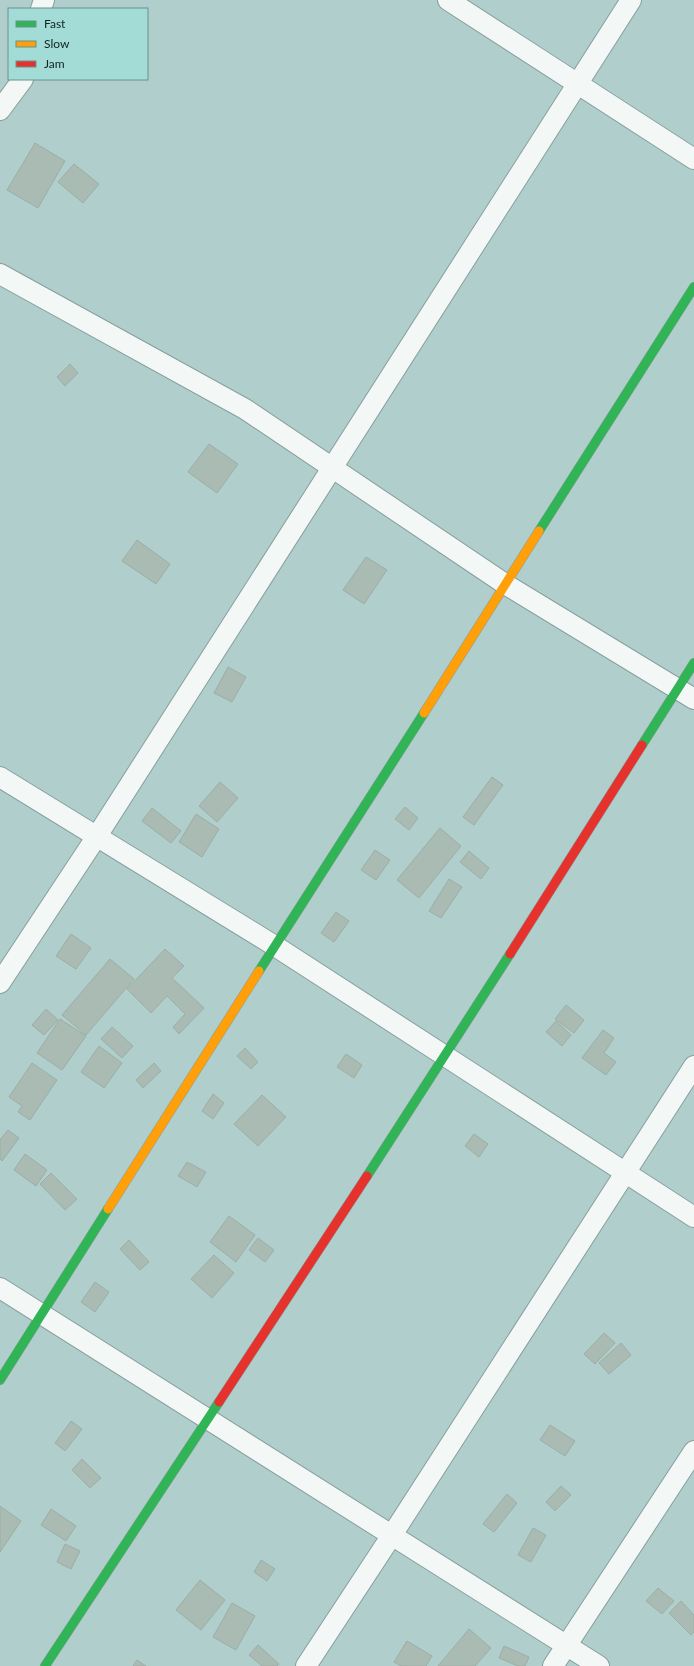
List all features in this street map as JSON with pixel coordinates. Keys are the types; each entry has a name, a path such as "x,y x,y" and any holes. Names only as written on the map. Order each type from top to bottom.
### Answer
{"street":[{"path":"448,0 694,159"},
{"path":"0,983 97,836 631,0"},
{"path":"0,110 22,80"},
{"path":"0,274 245,409 505,584 694,699"},
{"path":"0,1380 694,287"},
{"path":"45,1666 446,1056 694,663"},
{"path":"0,777 275,946 694,1217"},
{"path":"306,1666 694,1066"},
{"path":"0,1288 599,1666"},
{"path":"554,1666 694,1451"}],"building":[{"path":"35,143 65,161 38,208 7,190"},
{"path":"74,164 99,184 83,203 58,182"},
{"path":"70,364 78,373 65,386 57,377"},
{"path":"209,444 238,464 217,493 188,472"},
{"path":"137,540 170,564 156,584 122,561"},
{"path":"366,557 387,570 364,604 343,590"},
{"path":"228,667 246,677 232,702 214,693"},
{"path":"492,777 503,785 474,825 463,817"},
{"path":"220,782 238,798 217,822 199,806"},
{"path":"405,807 418,818 409,830 395,819"},
{"path":"152,808 181,831 171,843 142,821"},
{"path":"196,814 219,829 202,857 179,842"},
{"path":"440,828 461,846 419,898 397,880"},
{"path":"375,850 390,860 376,880 361,870"},
{"path":"469,851 489,868 481,879 460,862"},
{"path":"449,879 462,887 441,918 429,911"},
{"path":"336,912 349,921 334,942 321,933"},
{"path":"71,934 91,948 76,969 56,956"},
{"path":"165,949 184,966 172,978 204,1008 179,1034 173,1027 185,1014 167,996 151,1013 127,989"},
{"path":"110,959 134,979 86,1035 62,1015"},
{"path":"566,1005 584,1020 574,1033 555,1019"},
{"path":"46,1009 58,1020 44,1035 32,1025"},
{"path":"60,1019 86,1036 62,1070 37,1053"},
{"path":"556,1021 571,1035 562,1046 546,1032"},
{"path":"112,1027 133,1046 122,1058 101,1039"},
{"path":"603,1030 614,1038 604,1053 616,1062 606,1075 582,1058"},
{"path":"99,1046 122,1063 104,1088 81,1072"},
{"path":"245,1048 258,1062 251,1069 237,1056"},
{"path":"346,1054 362,1065 354,1078 337,1067"},
{"path":"32,1063 57,1080 30,1120 18,1112 22,1106 9,1097"},
{"path":"154,1063 161,1071 143,1088 136,1080"},
{"path":"213,1094 224,1103 213,1119 202,1111"},
{"path":"262,1095 286,1117 258,1146 234,1124"},
{"path":"8,1130 19,1138 2,1161 0,1159 0,1140"},
{"path":"474,1134 488,1144 479,1157 465,1146"},
{"path":"25,1154 47,1170 36,1186 14,1170"},
{"path":"187,1162 206,1172 197,1187 178,1176"},
{"path":"51,1173 77,1199 65,1210 40,1184"},
{"path":"229,1216 255,1235 236,1262 210,1242"},
{"path":"258,1238 274,1250 265,1262 249,1250"},
{"path":"129,1240 149,1262 140,1270 120,1249"},
{"path":"214,1255 234,1273 212,1298 191,1279"},
{"path":"95,1282 109,1292 95,1312 81,1302"},
{"path":"604,1333 615,1343 595,1364 584,1354"},
{"path":"621,1343 631,1355 609,1374 599,1363"},
{"path":"71,1421 82,1429 65,1451 55,1443"},
{"path":"550,1425 575,1441 565,1456 540,1440"},
{"path":"82,1459 101,1478 90,1488 72,1470"},
{"path":"561,1486 571,1495 555,1511 546,1502"},
{"path":"507,1494 517,1503 494,1532 483,1524"},
{"path":"0,1506 21,1521 0,1552"},
{"path":"51,1509 76,1526 66,1541 41,1525"},
{"path":"533,1528 546,1535 531,1562 518,1555"},
{"path":"65,1544 80,1551 71,1569 57,1562"},
{"path":"261,1560 275,1569 267,1581 254,1572"},
{"path":"200,1580 225,1600 201,1630 176,1610"},
{"path":"658,1588 674,1601 662,1614 646,1601"},
{"path":"681,1601 694,1615 694,1632 691,1635 669,1613"},
{"path":"232,1603 255,1616 236,1650 213,1637"},
{"path":"469,1629 491,1648 475,1666 438,1666"},
{"path":"407,1641 432,1656 426,1666 401,1666 394,1662"},
{"path":"258,1645 279,1664 277,1666 262,1666 249,1655"},
{"path":"504,1646 529,1657 525,1666 518,1666 499,1658"},
{"path":"137,1660 146,1666 133,1666"}],"traffic: fast":[{"path":"539,531 694,287"},
{"path":"642,745 694,663"},
{"path":"259,971 424,713"},
{"path":"367,1176 510,954"},
{"path":"0,1380 108,1209"},
{"path":"45,1666 219,1402"}],"traffic: slow":[{"path":"424,713 539,531"},
{"path":"108,1209 259,971"}],"traffic: jam":[{"path":"510,954 642,745"},
{"path":"219,1402 367,1176"}]}
